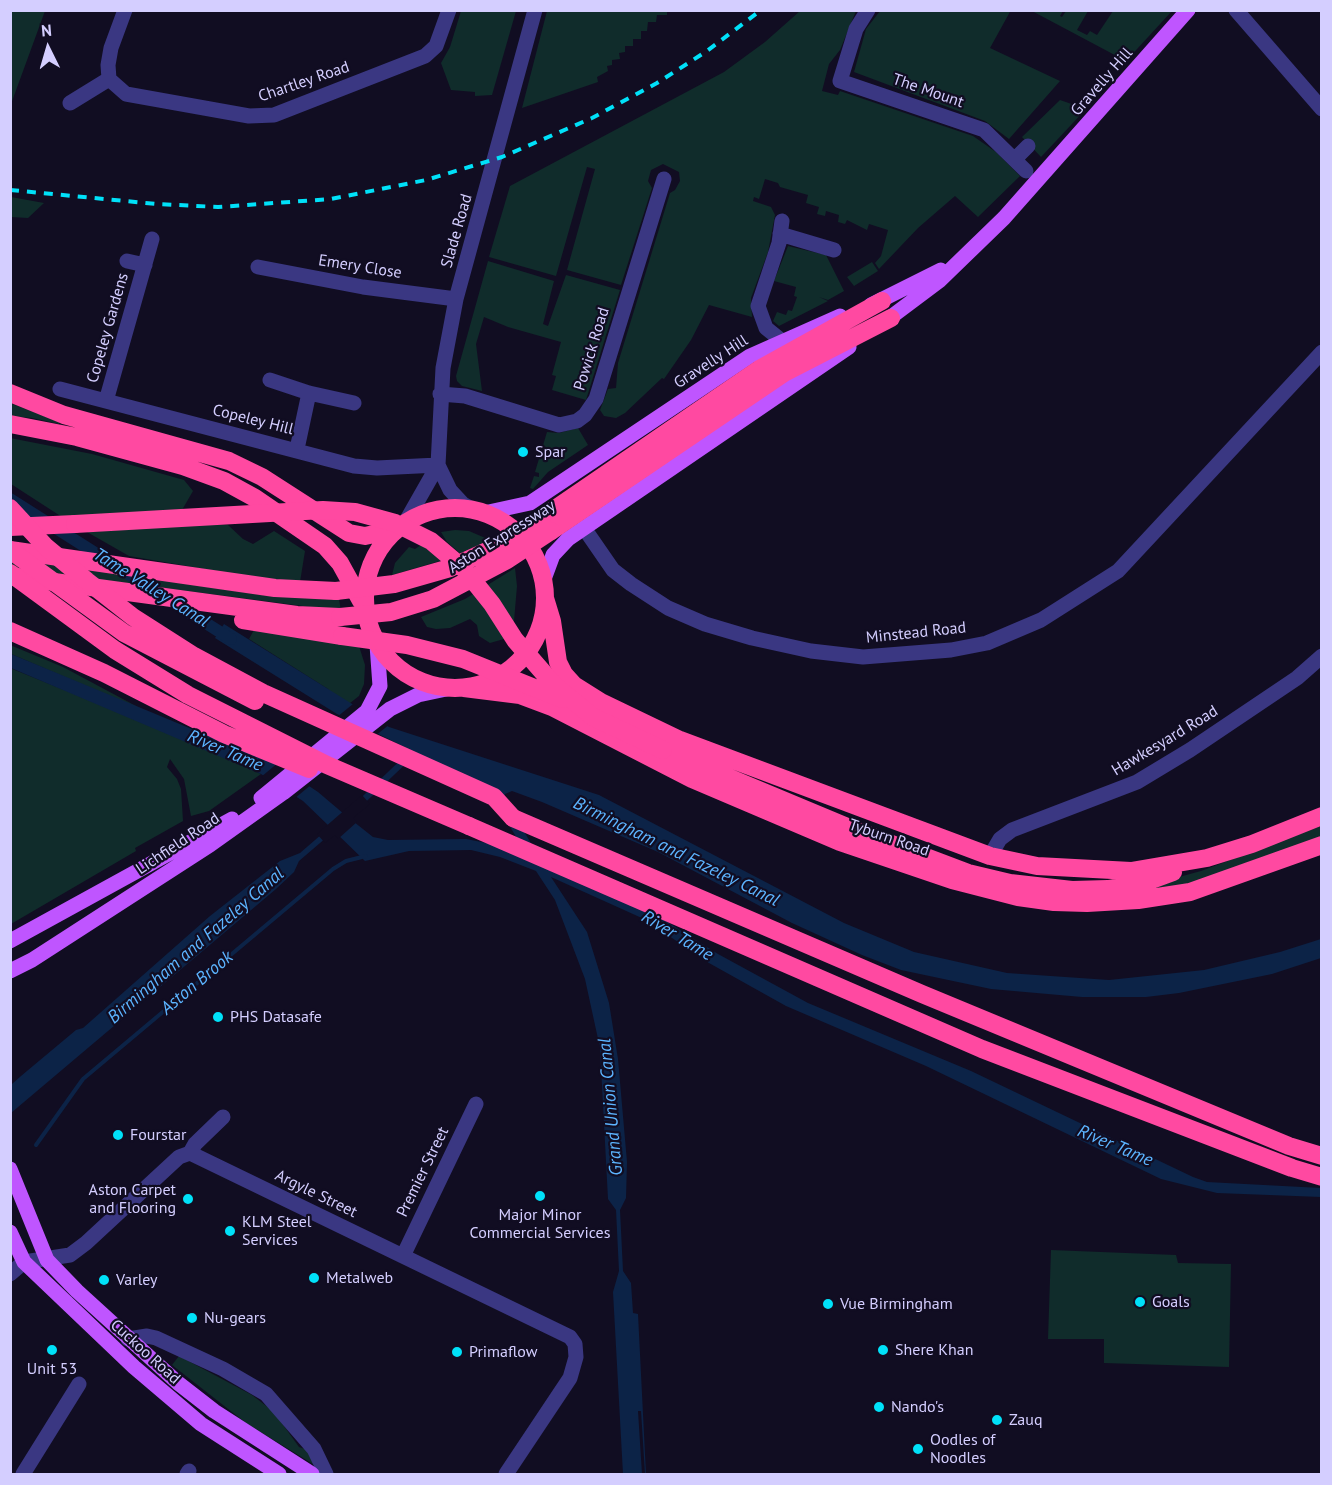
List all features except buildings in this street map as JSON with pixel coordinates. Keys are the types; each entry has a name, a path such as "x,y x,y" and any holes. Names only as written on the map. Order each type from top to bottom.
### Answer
{"highway":[{"name":"Aston Expressway","path":"10,574 122,592 297,615 340,617 391,612 433,599 498,566 546,524 761,368 882,301"},
{"name":"Aston Expressway","path":"10,550 275,588 336,591 394,584 450,568 546,524 784,373 891,318"},
{"path":"10,386 41,402 97,423"},
{"path":"10,393 54,412 169,443 246,468 349,533 365,536 401,526 424,514 445,509 480,512 507,525 526,543 535,558 544,590 539,630 522,658 496,678 458,688 429,684 409,676 386,657 377,645 365,608 345,572 326,546 255,498 224,480 183,466 77,436 10,424"},
{"path":"10,508 46,547 87,581 133,617 194,656 263,693 494,797 513,818"},
{"path":"10,527 323,510 354,512 395,522 431,541 464,569 492,604 515,640 554,686 593,717 663,750 868,835 968,873 1010,883 1072,890 1108,889 1143,883 1207,858"},
{"path":"365,608 365,586 371,565 382,545 401,526"},
{"path":"10,550 124,633 190,670 513,818 922,994 1289,1146 1322,1156"},
{"path":"10,574 115,650 188,695 327,765 982,1049 1292,1168 1322,1177"},
{"name":"Tyburn Road","path":"544,590 558,662 564,674 574,685 601,702 680,740 990,856 1037,866 1131,871 1207,858 1252,844 1322,816"},
{"path":"122,592 165,607 426,649 483,666 559,698 629,736 692,779"},
{"path":"10,631 48,646 224,734 388,801 469,826"},
{"name":"Tyburn Road","path":"458,688 506,691 541,703 692,779 840,842 952,880 1018,897 1054,903 1138,900 1190,892 1322,845"}],"main road":[{"name":"Gravelly Hill","path":"544,590 551,559 559,546 891,318 939,281 1019,202 1188,10"},
{"name":"Gravelly Hill","path":"480,512 530,503 726,371 782,340 882,301 967,254"},
{"path":"373,714 380,686 377,645"},
{"path":"373,714 407,700 458,688"},
{"name":"Lichfield Road","path":"10,971 32,960 176,869 373,714"},
{"name":"Lichfield Road","path":"10,942 218,827 279,790"},
{"path":"10,979 32,960"},
{"name":"Cuckoo Road","path":"10,1169 47,1260 128,1339 214,1411 312,1474"},
{"name":"Cuckoo Road","path":"10,1232 24,1262 73,1311 174,1402 201,1424 279,1474"}],"street":[{"path":"69,103 109,80 108,65 111,48 125,10"},
{"name":"Chartley Road","path":"109,80 126,94 249,116 274,115 425,56 436,46 449,10"},
{"name":"Slade Road","path":"480,512 464,504 450,490 438,465 440,394 456,299 535,10"},
{"name":"The Mount","path":"868,10 856,29 840,81 974,126 992,136 1026,171"},
{"path":"1236,10 1322,108"},
{"path":"1015,159 1028,146"},
{"name":"Powick Road","path":"440,394 465,396 559,425 577,421 591,409 664,179"},
{"path":"782,340 766,328 758,306 781,228 834,249"},
{"name":"Copeley Gardens","path":"106,401 152,239"},
{"name":"Copeley Gardens","path":"127,261 145,265"},
{"name":"Emery Close","path":"258,267 363,287 456,299"},
{"name":"Minstead Road","path":"584,528 613,570 631,584 678,612 752,638 811,651 862,657 951,650 987,643 1041,620 1118,571 1322,352"},
{"path":"270,380 309,393 354,403"},
{"name":"Copeley Hill","path":"60,389 362,467 438,465"},
{"path":"297,449 309,393"},
{"name":"Slade Road","path":"401,526 438,465"},
{"name":"Hawkesyard Road","path":"990,856 1000,838 1012,830 1137,782 1190,750 1297,678 1322,656"},
{"name":"Premier Street","path":"403,1256 476,1104"},
{"path":"10,1274 24,1262 67,1256 86,1243 179,1157 190,1153 195,1144 223,1117"},
{"name":"Argyle Street","path":"190,1153 570,1337 575,1344 576,1357 570,1378 506,1474"},
{"name":"Cuckoo Road","path":"128,1339 147,1336 156,1338 223,1369 266,1394 314,1449 326,1474"},
{"path":"10,1468 22,1474 79,1384"}],"green space":[{"path":"667,10 667,15 657,15 656,22 648,22 647,31 641,31 641,39 633,39 633,46 625,46 625,52 619,53 620,59 612,60 612,65 607,66 608,71 597,77 598,82 522,108 547,11"},
{"path":"1011,10 990,48 1060,81 1009,139 985,121 854,72 866,29 880,11"},
{"path":"10,11 45,11 11,104"},
{"path":"461,11 516,11 492,95 475,96 475,92 451,90 441,63 450,47"},
{"path":"800,11 856,11 840,50 829,64 822,91 838,95 840,91 973,136 996,152 1020,176 978,217 955,196 918,228 879,269 875,263 881,256 888,230 869,224 867,230 847,220 845,224 838,222 839,215 826,211 825,216 817,214 819,207 806,203 808,195 780,187 778,183 765,179 759,199 754,197 753,201 771,207 775,215 768,252 751,298 752,317 709,305 691,340 664,379 662,378 625,413 616,418 604,416 600,410 608,389 616,388 618,363 670,193 675,190 680,181 679,172 663,164 651,170 648,181 652,188 621,285 567,270 595,169 587,167 556,276 489,257 510,186 724,72 765,42"},
{"path":"1032,11 1063,11 1060,16 1062,17 1066,11 1088,11 1077,30 1087,35 1090,31 1097,35 1113,11 1172,11 1126,61"},
{"path":"1060,100 1086,109 1041,157 1022,137"},
{"path":"11,197 44,203 28,218 11,217"},
{"path":"788,246 826,255 844,291 828,300 819,297 828,301 779,326 773,321 777,312 786,315 788,310 792,311 797,297 794,296 796,287 774,281"},
{"path":"488,261 554,281 543,324 548,326 566,275 620,290 586,400 552,390 556,376 552,375 561,342 508,327 484,317 476,344 482,391 462,386 457,381 456,376"},
{"path":"872,262 878,271 854,286 847,277"},
{"path":"10,403 59,422 59,424 11,416"},
{"path":"578,428 588,445 548,472 533,489 530,488 534,476 539,477 539,473 535,472 547,432 559,433"},
{"path":"10,438 92,454 184,480 193,491 182,510 62,517 11,484"},
{"path":"209,524 228,525 243,539 253,544 274,531 305,551 300,582 251,577 129,556 87,532"},
{"path":"469,531 490,540 461,554 447,542 441,532"},
{"path":"421,545 443,560 392,575 395,563 409,547 415,549"},
{"path":"10,558 269,596 339,599 341,611 11,568"},
{"path":"515,568 517,586 514,621 504,639 490,643 479,636 477,625 470,619 450,628 436,629 427,627 421,617 465,599"},
{"path":"255,628 359,646 365,665 364,684 359,696 345,707 328,689 249,639"},
{"path":"10,645 63,667 149,713 11,654"},
{"path":"10,668 158,728 261,774 209,811 191,816 184,779 170,759 167,767 177,779 181,789 183,821 11,924"},
{"path":"1321,826 1321,839 1190,884 1136,893 1135,889 1201,871"},
{"name":"Goals","path":"1051,1250 1176,1255 1178,1263 1231,1264 1229,1367 1104,1363 1104,1339 1048,1339"},
{"path":"179,1356 252,1395 274,1412 299,1447 308,1450 316,1466 246,1423 172,1365"}],"water":[{"path":"224,624 389,727 599,795 844,923 914,952 1007,973 1109,980 1204,970 1280,952 1321,939 1321,958 1272,974 1179,993 1146,997 1082,997 991,989 901,970 862,955 792,923 658,852 512,791 504,797 543,864 650,911 718,954 808,1003 971,1071 1193,1177 1207,1182 1321,1188 1321,1197 1217,1193 1161,1179 926,1066 786,1006 709,963 644,919 551,877 587,932 609,1003 618,1059 627,1162 626,1198 620,1210 623,1271 631,1283 633,1313 638,1314 646,1474 623,1474 613,1292 619,1271 616,1210 608,1199 600,1048 585,979 555,900 536,871 500,857 471,850 409,851 365,861 334,831 299,861 294,872 276,889 11,1113 12,1084 76,1030 83,1028 210,916 280,861 300,853 330,827 303,801 261,774 11,668 11,654 276,764 318,792 344,814 411,750 337,714 215,638","holes":["417,753 496,803 528,857 502,846 466,839 388,840 373,837 349,818"]}],"pier":[{"path":"353,704 390,724 375,736 337,717"},
{"path":"279,762 312,784 294,799 261,777"},
{"path":"362,795 370,804 353,818 357,822 338,839 335,835 325,843 317,834"},
{"path":"638,1411 641,1411 645,1474 642,1474"}],"waterway":[{"name":"Tame Valley Canal","path":"10,499 231,639"},
{"name":"Aston Brook","path":"36,1145 83,1079 333,869 346,861 366,856"}],"railway":[{"path":"10,190 157,204 218,207 331,199 426,180 502,157 592,118 657,83 707,51 761,10"}],"place":[{"name":"Spar","path":"523,452"},
{"name":"PHS Datasafe","path":"218,1017"},
{"name":"Fourstar","path":"118,1135"},
{"name":"Major Minor Commercial Services","path":"540,1196"},
{"name":"Aston Carpet and Flooring","path":"188,1199"},
{"name":"KLM Steel Services","path":"230,1231"},
{"name":"Metalweb","path":"314,1278"},
{"name":"Varley","path":"104,1280"},
{"name":"Goals","path":"1140,1302"},
{"name":"Vue Birmingham","path":"828,1304"},
{"name":"Nu-gears","path":"192,1318"},
{"name":"Unit 53","path":"52,1350"},
{"name":"Shere Khan","path":"883,1350"},
{"name":"Primaflow","path":"457,1352"},
{"name":"Nando's","path":"879,1407"},
{"name":"Zauq","path":"997,1420"},
{"name":"Oodles of Noodles","path":"918,1449"}],"water label":[{"name":"River Tame","path":"225,751"},
{"name":"Birmingham and Fazeley Canal","path":"676,852"},
{"name":"River Tame","path":"677,936"},
{"name":"Birmingham and Fazeley Canal","path":"196,946"},
{"name":"Grand Union Canal","path":"611,1107"},
{"name":"River Tame","path":"1115,1146"}]}
